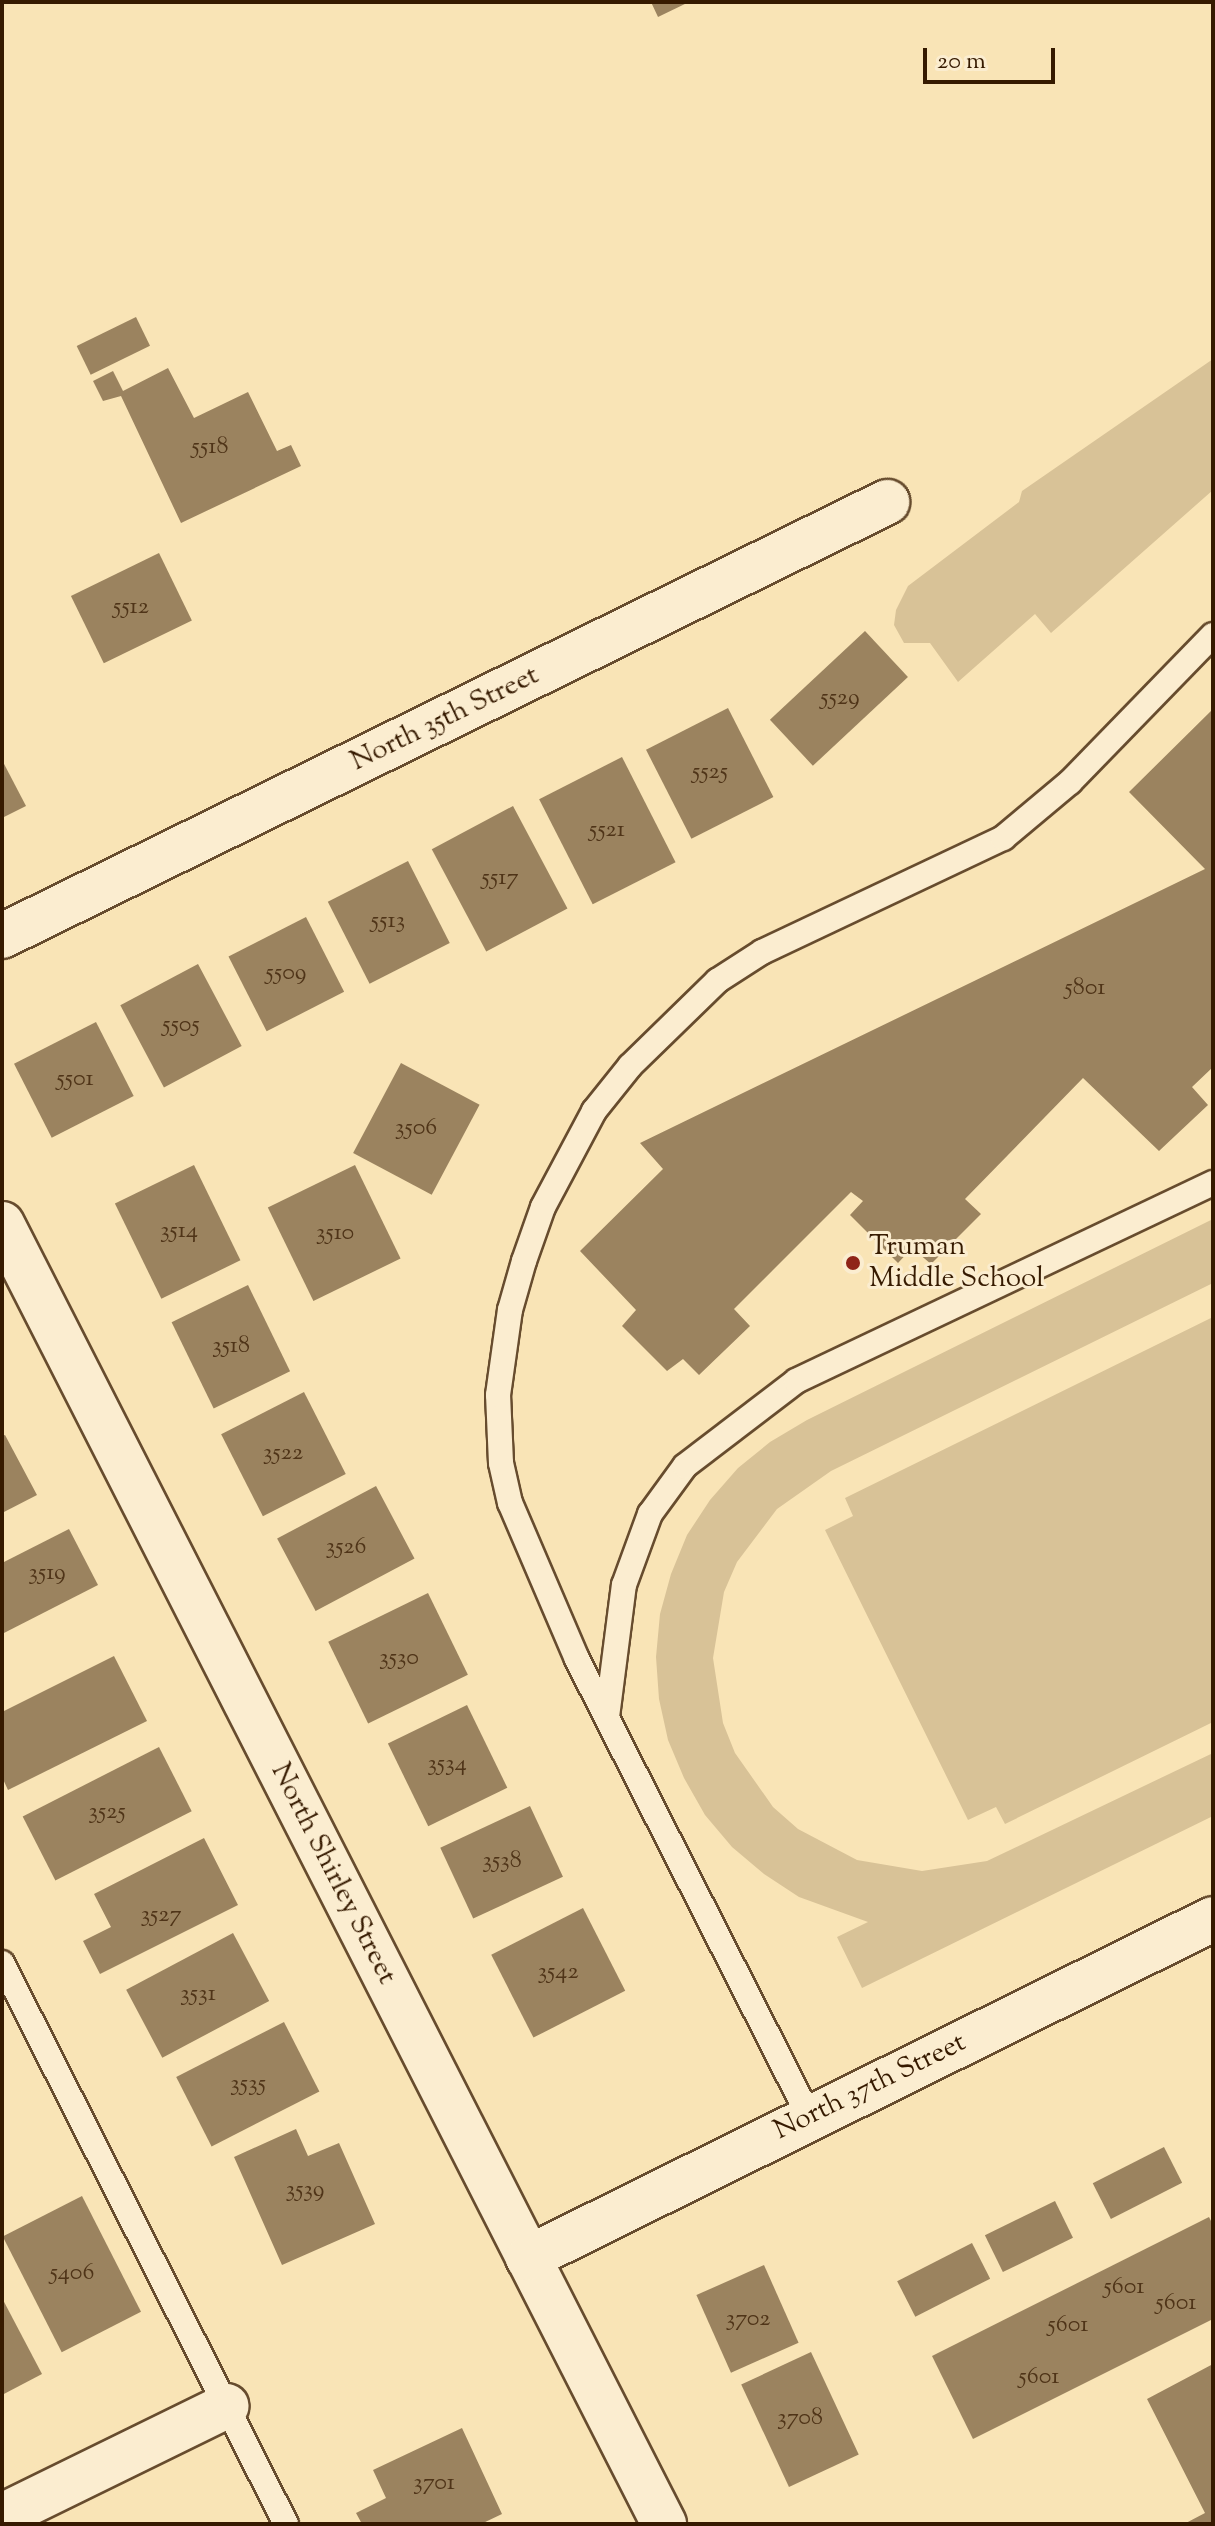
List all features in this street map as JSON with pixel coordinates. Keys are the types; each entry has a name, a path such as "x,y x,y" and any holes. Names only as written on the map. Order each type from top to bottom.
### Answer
{"street":[{"name":"North 35th Street","path":"2,936 887,502"},
{"name":"North Shirley Street","path":"2,1224 664,2524"},
{"name":"North 37th Street","path":"528,2258 809,2116 1213,1919"},
{"path":"2,2516 227,2406"}],"lane":[{"path":"809,2116 570,1645 510,1503 497,1432 498,1395 510,1310 543,1207 568,1154 594,1111 630,1066 717,981 762,952 1003,838 1070,782 1213,635"},
{"path":"607,1719 624,1585 650,1514 685,1466 796,1381 1213,1183"},
{"path":"2,1963 286,2524"}],"shaded area":[{"path":"1213,359 1213,490 1051,633 1035,614 958,682 930,643 904,643 894,625 896,610 908,586 1019,502 1022,491"},
{"path":"1213,1219 1213,1283 831,1471 777,1509 737,1562 724,1592 713,1658 723,1723 735,1753 773,1807 798,1829 857,1860 922,1871 987,1861 1213,1753 1213,1816 862,1988 837,1937 868,1922 799,1897 764,1874 732,1847 705,1815 684,1778 668,1740 659,1699 656,1657 660,1614 671,1574 687,1535 710,1500 738,1468 770,1442 807,1420"},
{"path":"1213,1317 1213,1722 1005,1824 996,1807 968,1820 825,1530 853,1516 845,1498"}],"building":[{"path":"651,2 689,2 658,17"},
{"path":"136,317 150,346 91,375 77,346"},
{"path":"168,368 194,418 248,392 277,451 291,445 301,466 181,523 121,396 103,401 93,381 113,371 123,391"},
{"path":"159,553 192,620 104,663 71,596"},
{"path":"865,631 908,677 813,766 770,720"},
{"path":"728,708 773,797 691,839 646,750"},
{"path":"1213,709 1213,1067 1192,1087 1208,1105 1159,1151 1083,1078 965,1199 981,1214 931,1264 912,1248 898,1263 850,1215 863,1201 851,1192 734,1309 750,1326 699,1375 683,1359 667,1371 622,1326 636,1310 580,1251 663,1169 640,1143 1205,869 1129,792"},
{"path":"622,757 676,862 593,904 539,799"},
{"path":"2,760 26,806 2,818"},
{"path":"513,806 567,908 486,952 432,849"},
{"path":"408,861 450,943 370,984 328,902"},
{"path":"306,917 344,992 267,1031 228,956"},
{"path":"198,964 242,1046 164,1087 120,1005"},
{"path":"96,1022 134,1096 52,1138 14,1064"},
{"path":"401,1063 480,1105 432,1195 353,1153"},
{"path":"194,1165 240,1260 161,1299 115,1204"},
{"path":"355,1165 401,1258 313,1301 268,1208"},
{"path":"248,1285 290,1371 214,1409 172,1322"},
{"path":"304,1392 346,1474 263,1516 221,1434"},
{"path":"5,1435 37,1495 2,1513 2,1436"},
{"path":"376,1486 414,1558 316,1611 277,1539"},
{"path":"69,1529 98,1585 2,1634 2,1563"},
{"path":"428,1593 468,1675 368,1723 328,1642"},
{"path":"114,1656 147,1721 8,1790 2,1777 2,1712"},
{"path":"467,1705 507,1788 428,1826 388,1744"},
{"path":"159,1747 192,1811 55,1881 23,1816"},
{"path":"530,1806 563,1877 473,1919 440,1848"},
{"path":"204,1838 238,1905 100,1974 83,1941 111,1927 94,1894"},
{"path":"583,1908 625,1991 533,2038 491,1955"},
{"path":"233,1933 269,2001 162,2058 126,1990"},
{"path":"284,2022 319,2091 212,2146 176,2077"},
{"path":"296,2129 308,2156 339,2143 375,2224 282,2265 234,2157"},
{"path":"1164,2147 1182,2183 1111,2219 1093,2183"},
{"path":"82,2196 141,2312 62,2352 3,2236"},
{"path":"1055,2201 1073,2238 1003,2272 985,2235"},
{"path":"1209,2217 1213,2225 1213,2319 973,2439 932,2356"},
{"path":"972,2243 990,2279 915,2317 897,2281"},
{"path":"764,2265 799,2343 731,2373 696,2295"},
{"path":"2,2298 42,2374 2,2395"},
{"path":"811,2352 859,2454 789,2487 741,2385"},
{"path":"1213,2364 1213,2524 1184,2524 1205,2513 1147,2399"},
{"path":"462,2428 502,2514 481,2524 362,2524 356,2513 386,2498 373,2470"}],"place":[{"name":"Truman Middle School","path":"853,1263"}]}
